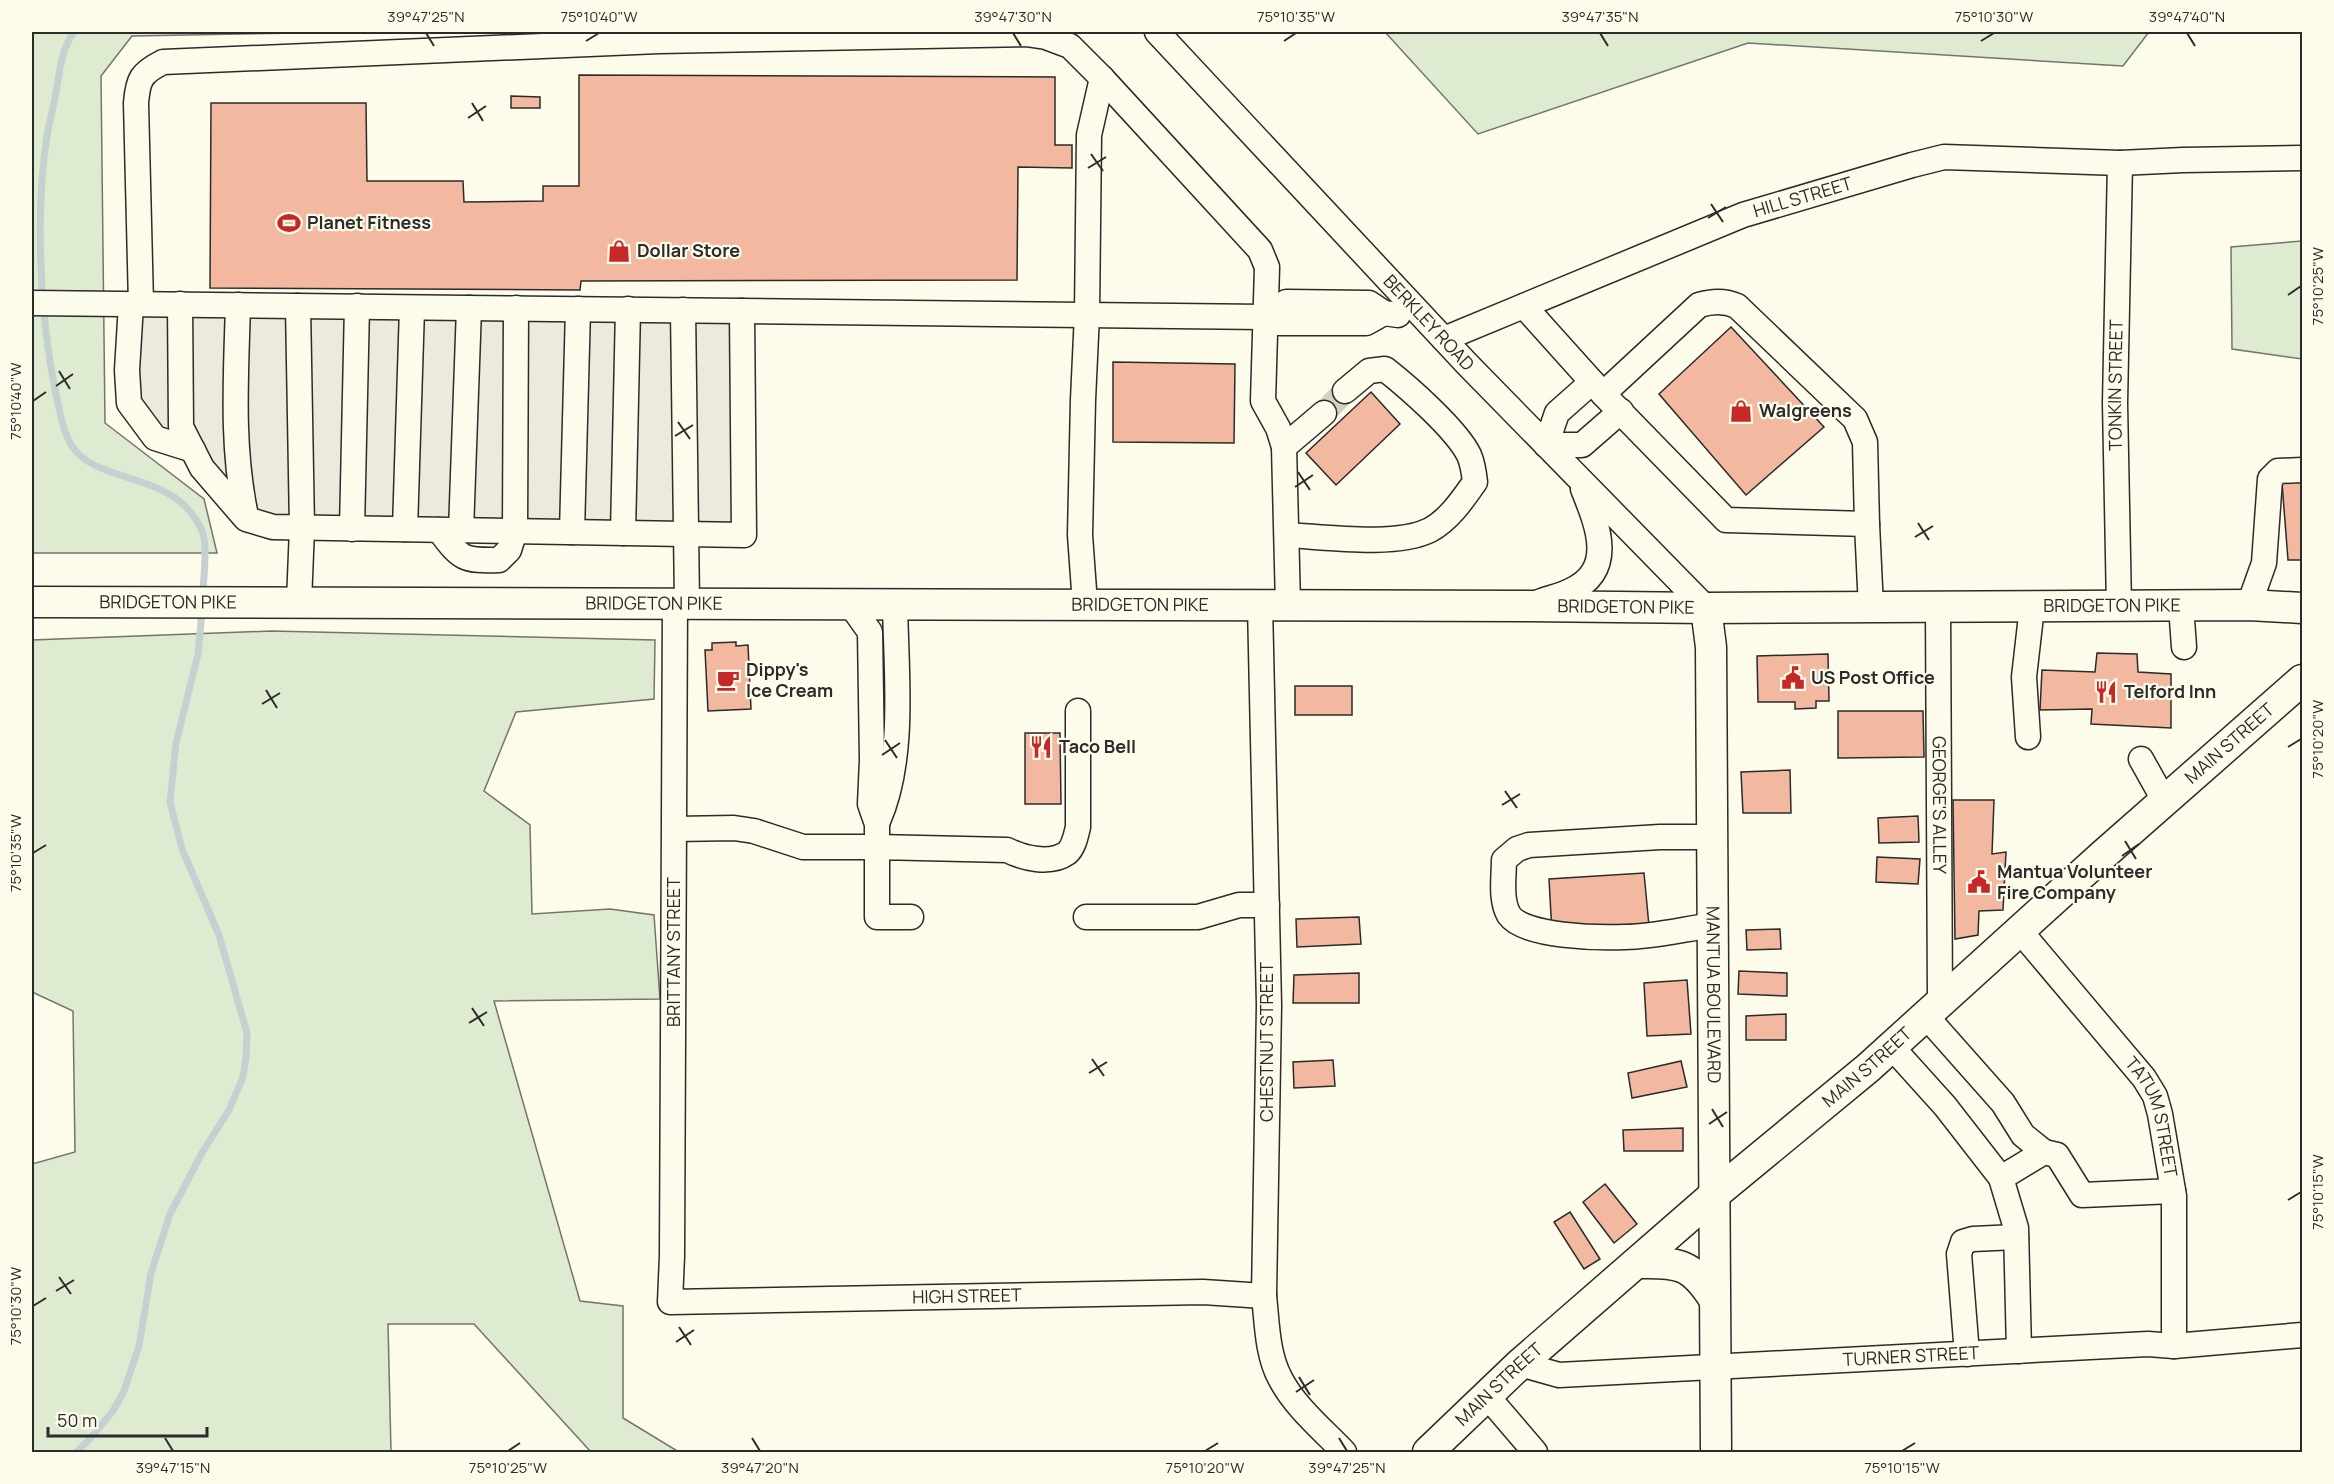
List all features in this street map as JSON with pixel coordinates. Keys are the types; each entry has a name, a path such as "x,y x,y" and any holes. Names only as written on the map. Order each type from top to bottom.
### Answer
{"main road":[{"name":"BRIDGETON PIKE","path":"2249,605 2302,595"},
{"name":"BRIDGETON PIKE","path":"32,602 1085,604 1706,609 2249,605 2302,608"},
{"name":"MANTUA BOULEVARD","path":"1706,609 1712,647 1716,1452"},
{"name":"MAIN STREET","path":"1428,1452 1520,1364 1639,1263 1714,1195 1868,1068 1890,1045 2302,680"},
{"path":"1639,1263 1666,1262 1683,1268 1700,1278 1714,1299"}],"street":[{"name":"BERKLEY ROAD","path":"1157,32 1444,339 1706,609"},
{"name":"CHESTNUT STREET","path":"193,450 155,438 129,403 127,370 136,304 136,103 138,83 147,70 163,62 659,41 1026,34 1047,37 1070,46 1260,250 1267,267 1263,401 1278,428 1284,447 1287,535 1274,605 1267,905 1269,1005 1264,1296 1269,1342 1280,1379 1297,1402 1344,1452"},
{"path":"1085,604 1080,535 1087,314 1089,135 1102,78"},
{"name":"HILL STREET","path":"1444,339 1743,215 1912,165 1944,158 2120,163 2302,158"},
{"name":"TONKIN STREET","path":"2119,607 2115,403 2120,163"},
{"path":"1621,411 1582,445 1546,445 1557,413 1598,388 1699,306 1708,302 1729,302 1737,306 1855,418 1860,429 1865,442 1871,608"},
{"path":"32,303 1087,314 1264,317 1280,323 1366,323 1384,313 1423,316"},
{"path":"180,304 181,427 202,468 246,519 273,527 302,528 744,535 742,311"},
{"path":"238,305 237,467 246,519"},
{"path":"298,306 302,528 299,602"},
{"path":"352,529 357,306"},
{"path":"1524,306 1598,388 1726,520 1867,524"},
{"path":"405,529 412,308"},
{"path":"450,530 469,308"},
{"path":"515,531 516,308"},
{"path":"572,532 578,309"},
{"path":"623,533 628,309"},
{"name":"BRITTANY STREET","path":"670,1302 675,829 681,603 687,534 683,310"},
{"path":"1287,535 1387,539 1415,535 1432,529 1455,509 1475,482 1469,456 1460,440 1405,385 1385,369 1369,371 1345,392"},
{"path":"1284,447 1324,413"},
{"path":"2249,605 2264,563 2270,479 2278,471 2302,470"},
{"path":"1528,606 1572,590 1596,568 1600,546 1599,530 1579,478"},
{"path":"850,604 870,632 872,760 870,804 877,824 877,917 911,917"},
{"path":"877,824 885,806 896,730 895,604"},
{"path":"2181,606 2184,646"},
{"name":"GEORGE'S ALLEY","path":"1933,1009 1938,607"},
{"path":"2028,737 2024,677 2032,607"},
{"path":"675,829 744,830 803,847 998,850 1024,858 1053,858 1068,852 1075,840 1078,826 1073,712"},
{"path":"2141,759 2165,802"},
{"path":"1712,837 1660,837 1529,845 1510,853 1504,860 1504,902 1509,915 1518,923 1548,933 1627,938 1713,925"},
{"path":"1086,917 1198,917 1239,905 1267,905"},
{"name":"TATUM STREET","path":"2020,932 2144,1078 2155,1096 2173,1191 2174,1346"},
{"path":"1933,1009 2003,1103 2023,1135 2044,1152 2057,1155 2082,1195 2173,1191"},
{"path":"1890,1045 1944,1106 2001,1178 2016,1228 2019,1351"},
{"path":"2001,1178 2044,1152"},
{"path":"1967,1354 1959,1254 1963,1242 1973,1239 2016,1238"},
{"name":"HIGH STREET","path":"670,1302 1203,1292 1264,1296"},
{"name":"TURNER STREET","path":"1520,1364 1559,1374 2148,1344 2174,1346 2302,1335"},
{"path":"1486,1396 1535,1452"}],"green space":[{"path":"32,32 352,32 132,36 101,76 105,423 204,499 217,553 32,553"},
{"path":"1385,32 2149,32 2123,66 1748,43 1478,134"},
{"path":"2302,241 2302,359 2232,349 2231,247"},
{"path":"271,631 655,640 654,699 516,712 484,791 530,825 532,914 610,909 654,915 660,999 494,1001 580,1301 623,1306 623,1418 679,1452 591,1452 474,1324 388,1324 391,1452 32,1452 32,1164 75,1152 73,1011 32,992 32,640"}],"shaded area":[{"path":"131,304 742,311 744,535 273,527 202,468 155,438 127,370"}],"building":[{"path":"579,75 1055,77 1055,145 1072,145 1072,168 1018,167 1017,280 581,281 580,290 210,288 211,103 366,103 367,181 463,181 464,202 543,201 543,186 579,186"},
{"path":"511,96 540,97 540,108 511,108"},
{"name":"Walgreens","path":"1731,327 1824,427 1746,495 1659,394"},
{"path":"1113,362 1235,364 1234,443 1113,442"},
{"path":"1371,392 1400,424 1336,485 1306,453"},
{"path":"2302,481 2302,560 2288,560 2282,483"},
{"name":"Dippy's Ice Cream","path":"736,642 736,646 748,645 751,709 708,711 705,650 712,650 712,643"},
{"name":"Telford Inn","path":"2097,653 2137,654 2138,672 2171,674 2171,728 2091,724 2092,709 2040,710 2042,670 2095,672"},
{"name":"US Post Office","path":"1828,654 1829,701 1816,701 1816,708 1795,709 1795,702 1758,702 1757,656"},
{"path":"1295,686 1352,686 1352,715 1295,715"},
{"path":"1838,711 1923,711 1924,757 1838,758"},
{"path":"1025,733 1060,733 1061,804 1025,804"},
{"path":"1790,770 1791,813 1743,813 1741,772"},
{"name":"Mantua Volunteer Fire Company","path":"1953,800 1994,800 1992,854 2006,852 2003,910 1979,911 1978,935 1955,939"},
{"path":"1918,816 1919,842 1879,843 1878,818"},
{"path":"1877,857 1920,859 1918,884 1876,882"},
{"path":"1644,873 1649,926 1552,933 1549,879"},
{"path":"1359,917 1361,944 1297,947 1296,919"},
{"path":"1780,929 1781,949 1747,950 1746,930"},
{"path":"1739,971 1787,973 1787,996 1738,994"},
{"path":"1359,973 1359,1003 1293,1003 1294,975"},
{"path":"1687,980 1691,1034 1647,1036 1644,983"},
{"path":"1786,1014 1786,1040 1746,1040 1746,1016"},
{"path":"1333,1060 1335,1086 1294,1088 1293,1062"},
{"path":"1681,1061 1687,1087 1632,1098 1628,1073"},
{"path":"1683,1128 1683,1151 1624,1151 1623,1130"},
{"path":"1605,1184 1637,1224 1614,1243 1583,1202"},
{"path":"1570,1212 1600,1259 1584,1269 1554,1222"}],"waterway":[{"path":"74,32 66,46 60,68 47,136 43,165 40,229 46,329 63,426 72,446 83,458 112,473 164,491 192,514 201,528 205,545 203,597"},
{"path":"76,1452 113,1411 124,1391 139,1346 151,1273 170,1214 202,1153 229,1110 243,1077 246,1057 247,1033 219,935 182,849 170,802 176,743 198,654 202,611"}],"tunnel":[{"path":"1324,413 1345,391"}],"place":[{"name":"Planet Fitness","path":"289,223"},
{"name":"Dollar Store","path":"619,251"},
{"name":"Walgreens","path":"1741,411"},
{"name":"US Post Office","path":"1793,678"},
{"name":"Dippy's Ice Cream","path":"728,680"},
{"name":"Telford Inn","path":"2106,692"},
{"name":"Taco Bell","path":"1041,747"},
{"name":"Mantua Volunteer Fire Company","path":"1979,882"}]}
